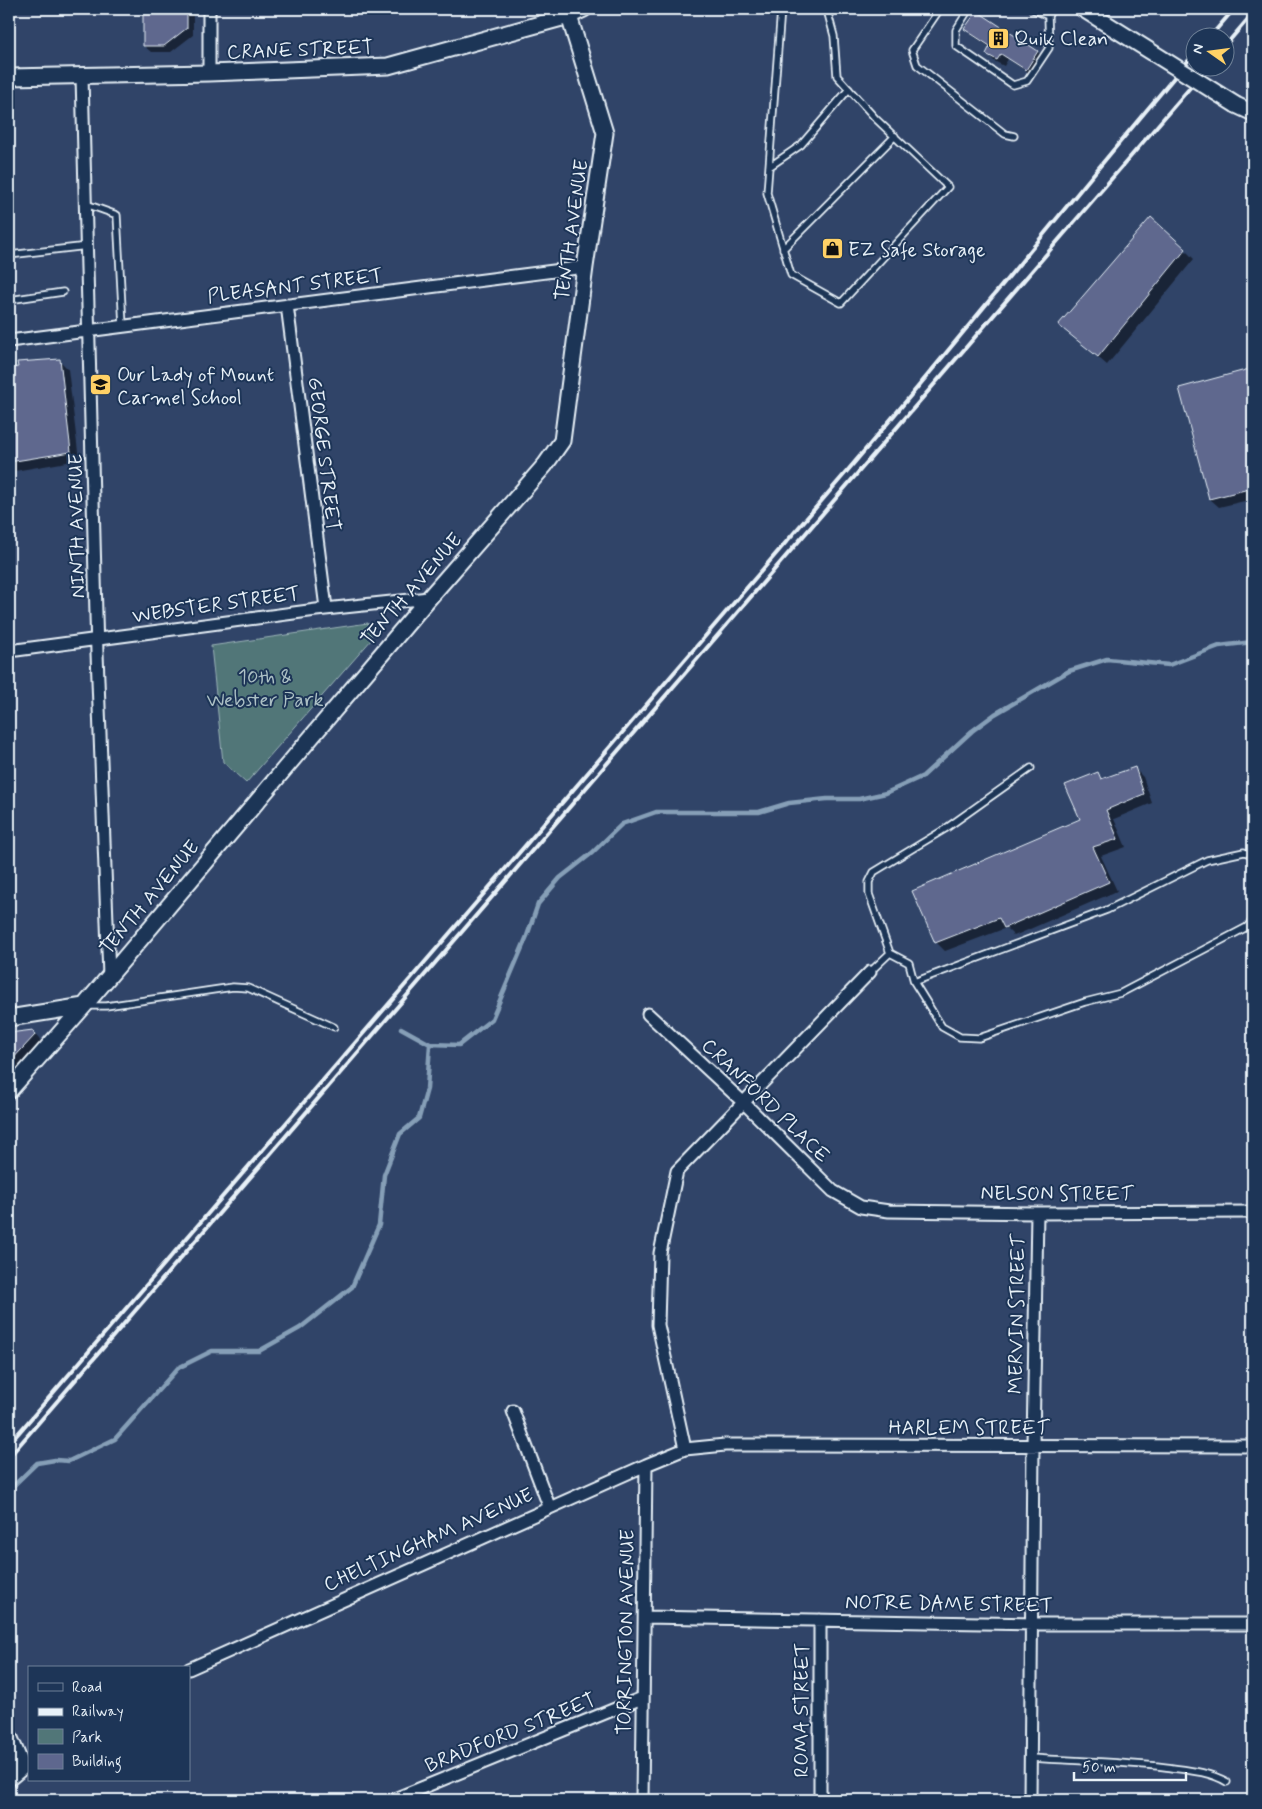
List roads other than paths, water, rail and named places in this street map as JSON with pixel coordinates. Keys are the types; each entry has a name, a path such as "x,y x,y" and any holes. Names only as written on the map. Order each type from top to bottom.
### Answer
{"street":[{"path":"209,9 209,73"},
{"name":"CRANE STREET","path":"9,77 209,73 388,66 569,16 584,9"},
{"path":"1083,9 1236,105 1253,113"},
{"name":"TENTH AVENUE","path":"9,1091 84,1006 429,598 545,465 562,441 605,132 569,16"},
{"name":"NINTH AVENUE","path":"82,76 97,640 109,976"},
{"name":"PLEASANT STREET","path":"9,341 585,267"},
{"name":"GEORGE STREET","path":"286,305 326,608"},
{"name":"WEBSTER STREET","path":"9,652 326,608 429,598"},
{"path":"685,1449 658,1325 660,1253 677,1171 870,972"},
{"path":"9,1018 84,1006"},
{"name":"CRANFORD PLACE","path":"648,1014 744,1103 833,1191 862,1207"},
{"name":"NELSON STREET","path":"862,1207 889,1212 1253,1212"},
{"name":"MERVIN STREET","path":"1030,1800 1037,1213"},
{"path":"513,1411 549,1506"},
{"name":"HARLEM STREET","path":"685,1449 725,1445 1253,1446"},
{"name":"CHELTINGHAM AVENUE","path":"190,1669 549,1506 685,1449"},
{"name":"TORRINGTON AVENUE","path":"642,1800 646,1465"},
{"name":"NOTRE DAME STREET","path":"645,1617 1033,1624 1253,1624"},
{"name":"ROMA STREET","path":"820,1620 820,1800"},
{"name":"BRADFORD STREET","path":"392,1800 642,1698"},
{"path":"9,1736 25,1765 9,1778"}],"lane":[{"path":"781,9 767,193 791,275 841,303 948,187 837,76 834,36 827,10 825,9"},
{"path":"940,9 912,50 917,64 1005,134 1014,136"},
{"path":"969,9 956,30 956,46 1013,85 1027,81 1049,48 1048,16 1052,9"},
{"path":"1032,9 1048,16"},
{"path":"769,167 801,146 849,89"},
{"path":"783,249 895,136"},
{"path":"86,204 117,215 123,326"},
{"path":"9,255 88,246"},
{"path":"9,300 63,292"},
{"path":"1031,768 945,829 874,872 869,882 869,894 890,953 909,964 914,982 942,1027 960,1037 979,1038 1085,1002 1121,993 1247,927 1253,920"},
{"path":"914,982 1107,910 1207,860 1244,852 1253,855"},
{"path":"870,972 890,953"},
{"path":"84,1006 106,1006 233,987 248,988 334,1027"},
{"path":"1031,1758 1147,1765 1192,1771 1220,1778 1227,1782"}],"waterway":[{"path":"10,1489 37,1463 55,1460 69,1461 115,1439 178,1368 212,1351 259,1351 300,1328 352,1287 379,1225 384,1175 400,1134 419,1118 427,1089 430,1044 459,1045 492,1019 527,936 538,904 560,878 592,853 622,824 656,812 759,812 789,803 827,799 859,799 886,793 923,776 972,731 995,714 1069,671 1107,659 1169,665 1219,646 1253,642"},
{"path":"401,1028 430,1044"}],"railway":[{"path":"1218,28 1234,9"},
{"path":"1234,35 1253,13"},
{"path":"9,1444 848,470 1184,66"},
{"path":"9,1457 1198,78"}],"place":[{"name":"Quik Clean","path":"998,38"},
{"name":"EZ Safe Storage","path":"832,249"},
{"name":"Our Lady of Mount Carmel School","path":"101,385"}],"park label":[{"name":"10th & Webster Park","path":"265,688"}]}
